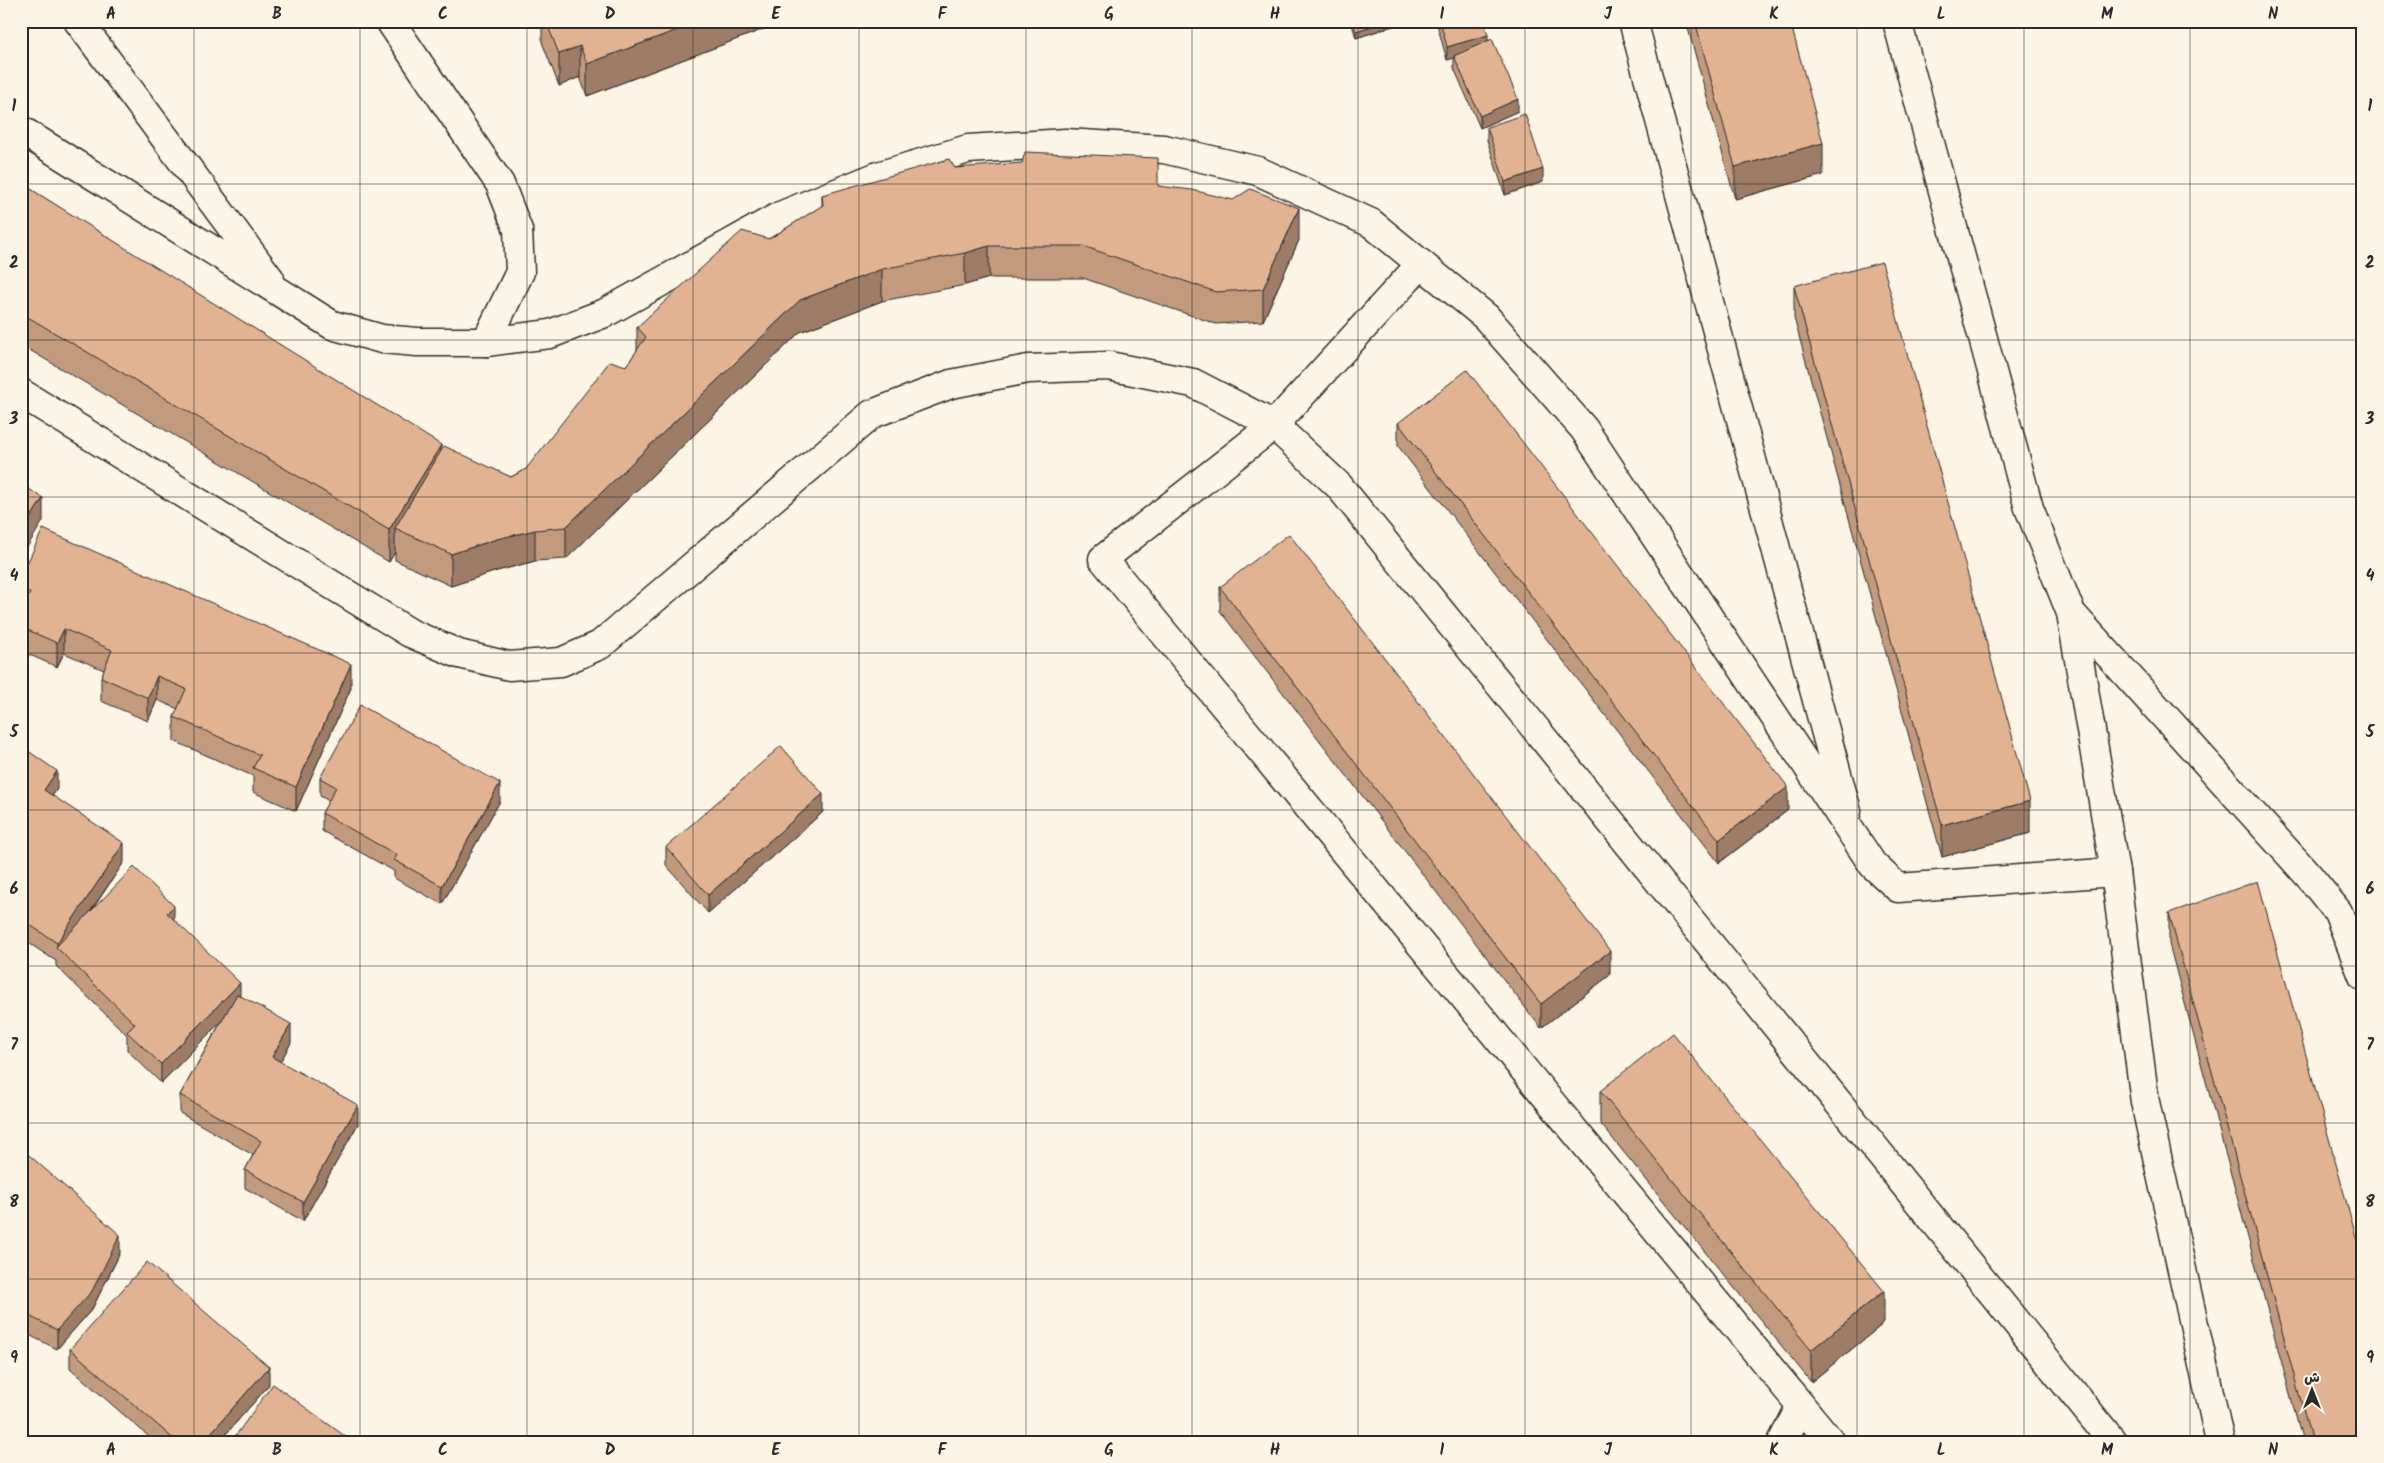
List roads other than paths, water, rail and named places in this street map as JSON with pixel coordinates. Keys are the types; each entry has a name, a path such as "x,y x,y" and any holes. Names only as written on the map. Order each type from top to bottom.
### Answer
{"street":[{"path":"78,21 280,292"},
{"path":"390,21 500,184 518,230 520,272 486,342"},
{"path":"1633,21 1853,833"},
{"path":"1897,21 2029,508 2071,613 2115,872 2145,1102 2220,1442"},
{"path":"21,130 332,325 382,339 486,342 550,334 605,313 780,216 878,176 968,149 1066,143 1164,149 1258,171 1371,223 1486,317 1584,429 1873,865 1898,888 2115,872"},
{"path":"1421,264 1274,425 1103,558 1831,1442"},
{"path":"21,393 410,633 459,654 509,666 560,662 600,645 872,414 951,384 1028,369 1109,366 1192,383 1274,425 1339,486 2114,1442"},
{"path":"2071,613 2310,876 2338,912 2363,976"},
{"path":"1782,1442 1801,1406"}]}
